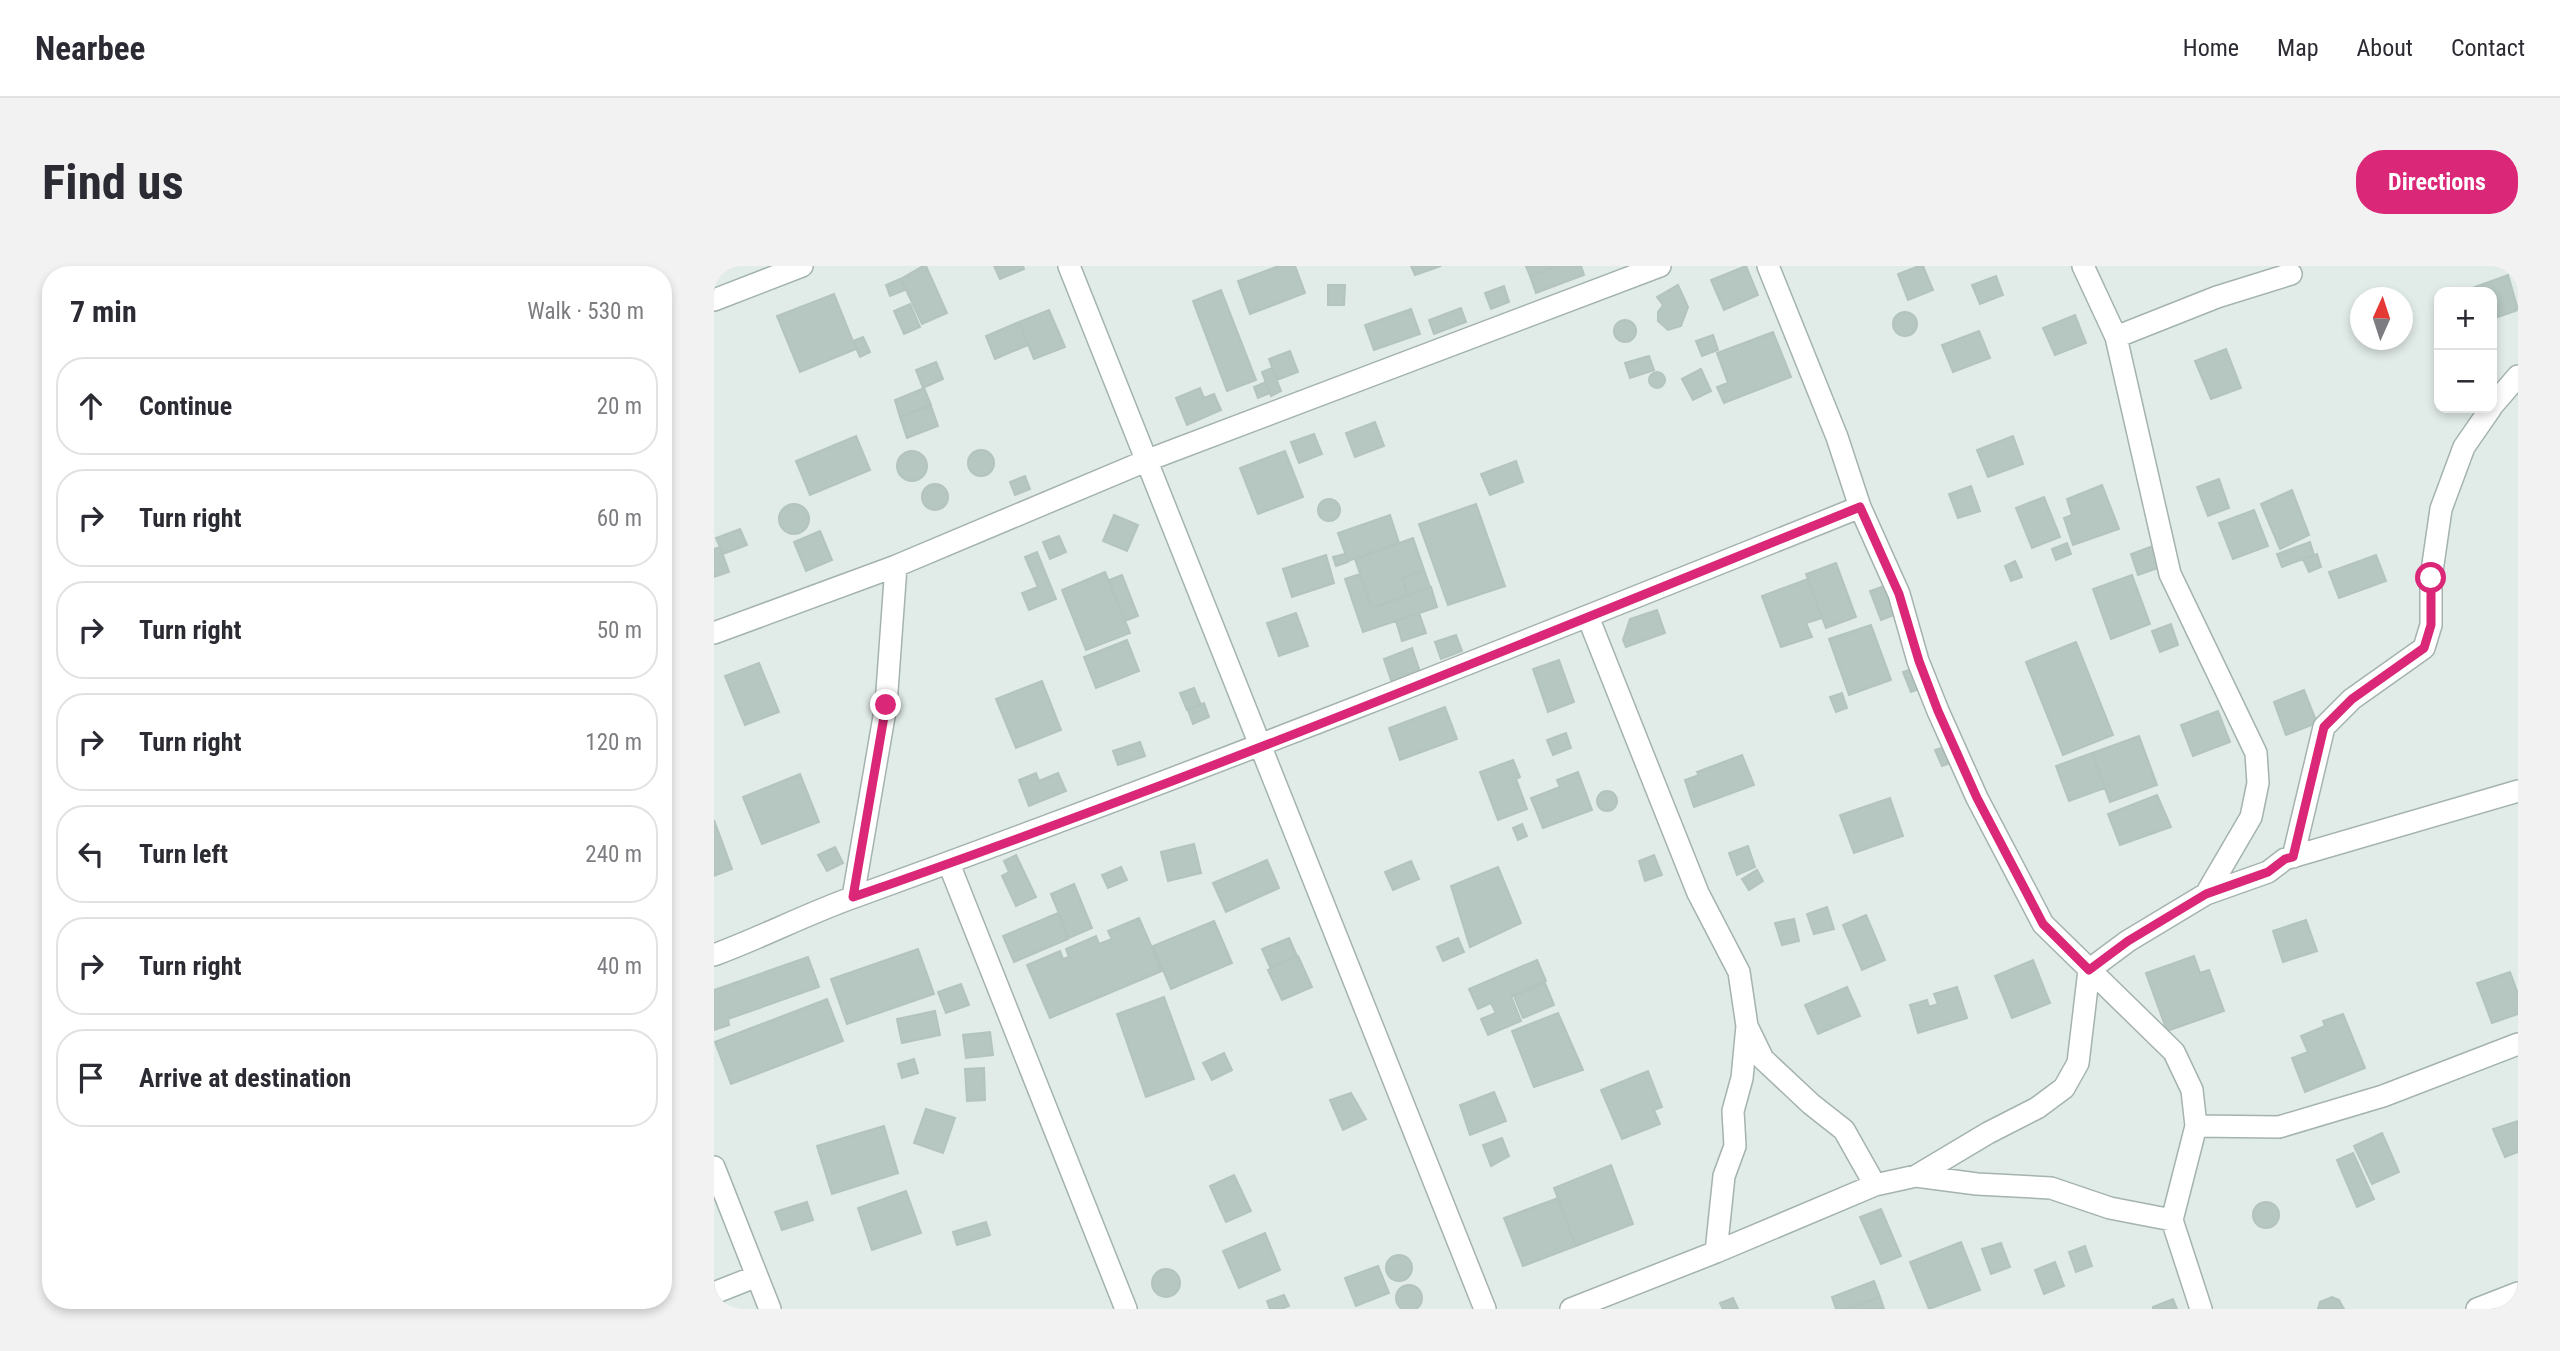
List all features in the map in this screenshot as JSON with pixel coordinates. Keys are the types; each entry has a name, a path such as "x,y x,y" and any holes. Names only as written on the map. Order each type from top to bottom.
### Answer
{"street":[{"path":"716,293 802,266"},
{"path":"1069,266 1485,1309"},
{"path":"714,633 896,566 1148,460 1660,266"},
{"path":"1768,266 1838,437 1860,507 1899,594 1919,661 1938,711 1977,798 2043,924 2174,1052 2192,1090 2196,1126 2172,1220 2201,1309"},
{"path":"2083,266 2116,337 2170,574 2256,753 2258,783 2251,817 2206,894"},
{"path":"2116,337 2217,297 2291,274"},
{"path":"2497,400 2518,376"},
{"path":"2293,857 2324,727 2352,699 2424,648 2431,625 2431,578 2441,509 2464,447 2487,413"},
{"path":"714,954 755,940 853,897 949,864 1260,746 1860,507"},
{"path":"853,897 886,705 896,566"},
{"path":"1588,617 1698,894 1739,972 1747,1026 1742,1078 1733,1111 1735,1146 1724,1176 1716,1252"},
{"path":"1571,1309 1875,1185 1916,1176 1988,1133 2038,1108 2064,1088 2078,1063 2089,970 2128,941 2206,894 2268,872 2285,859 2518,791"},
{"path":"949,864 1126,1309"},
{"path":"1747,1026 1763,1059 1811,1104 1844,1130 1875,1185"},
{"path":"2196,1126 2279,1126 2383,1096 2518,1044"},
{"path":"714,1167 770,1309"},
{"path":"1916,1176 1977,1184 2051,1188 2110,1208 2172,1220"},
{"path":"714,1293 757,1276"},
{"path":"2477,1309 2518,1293"}],"building":[{"path":"926,266 947,313 922,324 901,279"},
{"path":"994,266 1023,266 1024,269 1000,279"},
{"path":"1279,266 1295,266 1305,293 1250,314 1238,281"},
{"path":"1411,266 1441,266 1415,275"},
{"path":"1526,266 1557,266 1530,276"},
{"path":"1557,266 1581,266 1584,275 1536,293 1530,276"},
{"path":"1746,266 1758,295 1724,310 1711,280"},
{"path":"1923,266 1933,290 1908,300 1898,274"},
{"path":"2508,275 2518,310 2497,317 2497,287 2475,287"},
{"path":"1996,276 2003,295 1980,304 1972,285"},
{"path":"900,279 905,290 890,296 886,285"},
{"path":"1328,285 1345,285 1344,305 1328,305"},
{"path":"1678,285 1688,307 1681,326 1668,330 1658,321 1658,312 1663,305 1657,297"},
{"path":"1504,286 1509,302 1491,309 1485,293"},
{"path":"1221,290 1256,380 1227,391 1193,301"},
{"path":"834,294 856,349 800,372 777,316"},
{"path":"910,304 920,327 904,334 894,311"},
{"path":"1461,308 1466,322 1434,334 1429,320"},
{"path":"1411,309 1420,334 1374,350 1365,325"},
{"path":"1049,310 1065,347 1034,359 1019,322"},
{"path":"1905,312 1914,315 1917,324 1914,333 1905,336 1896,333 1893,324 1896,315"},
{"path":"2075,315 2086,343 2055,355 2043,328"},
{"path":"1625,320 1633,323 1636,331 1633,339 1625,342 1617,339 1614,331 1617,323"},
{"path":"1019,322 1028,345 995,359 986,336"},
{"path":"1979,331 1990,358 1953,372 1942,345"},
{"path":"1773,332 1791,377 1724,403 1717,387 1728,383 1717,353"},
{"path":"1713,335 1718,350 1702,356 1696,341"},
{"path":"863,337 870,352 860,357 853,341"},
{"path":"2226,349 2241,388 2211,399 2195,361"},
{"path":"1290,351 1298,372 1277,380 1269,359"},
{"path":"1649,356 1654,370 1630,378 1625,363"},
{"path":"936,362 943,379 923,388 916,370"},
{"path":"1272,368 1281,391 1271,396 1262,372"},
{"path":"1701,369 1711,391 1693,400 1682,379"},
{"path":"1654,372 1660,372 1665,380 1663,386 1654,388 1649,383 1649,377"},
{"path":"1266,382 1270,393 1258,398 1254,387"},
{"path":"924,388 931,405 900,417 895,400"},
{"path":"1200,388 1204,398 1214,394 1221,410 1187,425 1176,398"},
{"path":"931,406 938,426 907,438 900,417"},
{"path":"1375,422 1384,446 1355,457 1346,433"},
{"path":"1314,434 1322,454 1299,463 1291,442"},
{"path":"856,436 870,470 810,495 796,461"},
{"path":"2013,436 2023,464 1988,477 1977,450"},
{"path":"981,450 990,454 994,463 990,472 981,476 972,472 968,463 972,454"},
{"path":"912,451 922,456 927,466 922,476 912,481 902,476 897,466 902,456"},
{"path":"1285,451 1303,497 1258,514 1240,468"},
{"path":"1516,461 1523,482 1490,495 1481,474"},
{"path":"1025,476 1030,489 1015,495 1010,482"},
{"path":"2219,479 2229,508 2208,516 2197,487"},
{"path":"935,484 944,488 948,497 944,506 935,510 926,506 922,497 926,488"},
{"path":"2102,485 2119,529 2073,545 2064,518 2072,515 2067,499"},
{"path":"1971,486 1980,511 1958,518 1949,494"},
{"path":"2292,490 2309,535 2280,549 2261,504"},
{"path":"2044,497 2060,537 2032,548 2016,508"},
{"path":"1329,499 1337,502 1340,510 1337,518 1329,521 1321,518 1318,510 1321,502"},
{"path":"794,504 800,505 808,513 808,525 800,533 794,534 788,533 780,525 779,519 780,513 788,505"},
{"path":"1476,504 1505,586 1448,605 1419,524"},
{"path":"2254,510 2268,546 2233,559 2219,523"},
{"path":"1114,515 1138,525 1127,551 1103,541"},
{"path":"1390,515 1399,543 1348,561 1338,533"},
{"path":"740,529 747,545 723,554 716,538"},
{"path":"820,531 832,560 806,571 794,542"},
{"path":"1059,536 1066,552 1050,559 1043,542"},
{"path":"1413,538 1424,570 1402,578 1408,595 1372,608 1355,559"},
{"path":"2310,542 2314,555 2282,567 2277,554"},
{"path":"2067,543 2071,554 2056,560 2052,549"},
{"path":"2153,546 2161,567 2138,575 2131,554"},
{"path":"720,547 729,572 714,577 714,549"},
{"path":"1037,552 1056,599 1029,610 1022,593 1038,587 1025,557"},
{"path":"1345,554 1348,562 1336,566 1333,557"},
{"path":"2317,554 2321,567 2309,572 2303,559"},
{"path":"1326,555 1334,583 1292,597 1283,569"},
{"path":"2376,555 2386,581 2339,598 2329,572"},
{"path":"2015,561 2022,577 2011,581 2005,566"},
{"path":"1836,563 1856,617 1826,628 1806,574"},
{"path":"1424,570 1430,587 1408,595 1402,578"},
{"path":"1105,572 1130,633 1086,650 1062,590"},
{"path":"1360,574 1372,608 1431,587 1437,607 1363,632 1345,579"},
{"path":"1122,575 1138,616 1125,621 1109,580"},
{"path":"2132,575 2150,624 2111,639 2093,589"},
{"path":"1808,579 1822,618 1806,623 1812,637 1781,647 1762,596"},
{"path":"1887,585 1897,614 1881,620 1870,591"},
{"path":"1657,610 1665,633 1626,647 1623,640 1630,619"},
{"path":"1296,613 1308,646 1279,656 1267,623"},
{"path":"1419,613 1426,633 1402,641 1396,621"},
{"path":"2171,624 2178,645 2160,652 2152,631"},
{"path":"1871,625 1891,680 1849,695 1829,639"},
{"path":"1456,635 1462,651 1441,659 1435,642"},
{"path":"1127,640 1139,671 1096,688 1084,657"},
{"path":"2076,642 2113,735 2063,755 2026,662"},
{"path":"1412,648 1420,672 1392,683 1384,659"},
{"path":"1559,660 1574,702 1548,712 1533,669"},
{"path":"759,663 779,712 745,725 725,676"},
{"path":"1917,667 1925,687 1911,692 1903,672"},
{"path":"1042,681 1061,730 1016,748 996,699"},
{"path":"1194,688 1201,705 1187,710 1180,693"},
{"path":"2304,690 2317,723 2286,735 2274,702"},
{"path":"1842,693 1847,708 1836,712 1830,697"},
{"path":"1204,703 1209,717 1193,724 1188,710"},
{"path":"1445,707 1457,739 1400,760 1389,728"},
{"path":"2218,711 2230,742 2193,756 2181,725"},
{"path":"1566,733 1571,748 1553,755 1547,740"},
{"path":"2139,736 2157,785 2110,802 2092,753"},
{"path":"1140,742 1145,756 1118,765 1113,751"},
{"path":"1950,745 1956,761 1942,766 1935,750"},
{"path":"2092,753 2105,788 2069,801 2056,766"},
{"path":"1742,755 1754,785 1694,807 1685,780 1699,775 1697,772"},
{"path":"1513,760 1520,777 1516,779 1527,809 1498,820 1480,772"},
{"path":"1578,772 1592,810 1543,828 1531,798 1560,787 1557,780"},
{"path":"1036,773 1039,781 1058,773 1066,791 1029,806 1019,780"},
{"path":"800,774 819,822 762,844 743,797"},
{"path":"1607,791 1614,794 1617,801 1614,808 1607,811 1600,808 1597,801 1600,794"},
{"path":"2157,795 2171,827 2120,845 2108,814"},
{"path":"1890,798 1903,836 1854,853 1840,815"},
{"path":"714,820 732,869 714,876"},
{"path":"1522,824 1527,836 1518,840 1513,828"},
{"path":"1194,844 1201,873 1168,881 1161,852"},
{"path":"1748,846 1755,867 1737,875 1729,853"},
{"path":"835,847 843,863 827,871 818,855"},
{"path":"1016,855 1036,897 1016,906 1002,876 1009,872 1004,861"},
{"path":"1654,855 1662,875 1645,881 1639,861"},
{"path":"1267,860 1279,888 1226,912 1213,883"},
{"path":"1411,861 1419,879 1393,890 1385,872"},
{"path":"1121,867 1127,880 1108,888 1102,875"},
{"path":"1498,867 1521,923 1470,947 1451,886"},
{"path":"1757,870 1763,881 1749,890 1742,879"},
{"path":"1074,884 1092,928 1069,938 1051,894"},
{"path":"1827,907 1834,929 1814,934 1807,914"},
{"path":"1058,913 1068,939 1014,962 1003,936"},
{"path":"1866,915 1885,960 1862,970 1843,925"},
{"path":"1139,918 1162,971 1050,1018 1027,965 1060,951 1063,959 1069,957 1066,949 1096,936 1099,944 1112,939 1108,931"},
{"path":"1794,919 1799,941 1782,945 1775,923"},
{"path":"2306,920 2317,951 2283,962 2273,931"},
{"path":"1214,921 1232,963 1171,989 1153,946"},
{"path":"1289,938 1297,956 1270,967 1262,949"},
{"path":"1458,938 1464,952 1443,961 1437,947"},
{"path":"918,949 934,994 847,1024 831,979"},
{"path":"1298,956 1312,987 1282,1000 1268,970"},
{"path":"2194,956 2200,973 2209,970 2224,1011 2167,1031 2146,973"},
{"path":"808,957 819,987 728,1019 729,1025 714,1030 714,990"},
{"path":"1537,960 1546,981 1511,996 1521,1021 1488,1035 1481,1019 1496,1013 1491,1003 1478,1009 1469,989"},
{"path":"2033,960 2050,1003 2012,1018 1995,976"},
{"path":"2510,972 2518,994 2518,1014 2492,1023 2477,983"},
{"path":"1545,983 1554,1005 1523,1018 1514,996"},
{"path":"961,984 969,1005 946,1013 938,992"},
{"path":"1847,987 1860,1016 1818,1034 1805,1005"},
{"path":"1957,987 1967,1018 1918,1033 1910,1005 1927,1000 1929,1007 1938,1004 1934,994"},
{"path":"1164,997 1194,1079 1146,1097 1117,1014"},
{"path":"827,999 843,1041 731,1084 715,1042"},
{"path":"935,1011 940,1035 902,1043 897,1019"},
{"path":"1558,1013 1583,1070 1534,1087 1512,1031"},
{"path":"2343,1014 2365,1068 2305,1092 2292,1058 2308,1052 2301,1036 2325,1026 2323,1021"},
{"path":"990,1032 993,1055 966,1058 963,1035"},
{"path":"1224,1053 1232,1070 1212,1080 1203,1063"},
{"path":"914,1059 918,1073 902,1078 898,1064"},
{"path":"984,1068 985,1100 967,1101 965,1069"},
{"path":"1648,1071 1662,1107 1654,1110 1660,1124 1622,1139 1601,1090"},
{"path":"1494,1092 1506,1121 1470,1135 1460,1105"},
{"path":"1351,1093 1366,1119 1343,1130 1330,1100"},
{"path":"926,1109 955,1118 943,1153 914,1143"},
{"path":"2518,1121 2518,1152 2505,1157 2493,1129"},
{"path":"884,1126 898,1173 832,1194 817,1146"},
{"path":"2382,1133 2399,1172 2372,1184 2354,1146"},
{"path":"1502,1138 1509,1156 1491,1166 1483,1145"},
{"path":"2353,1153 2374,1199 2357,1207 2337,1160"},
{"path":"1611,1165 1633,1224 1576,1246 1554,1188"},
{"path":"1234,1175 1251,1211 1226,1222 1210,1186"},
{"path":"906,1191 921,1233 872,1250 858,1208"},
{"path":"1558,1198 1576,1246 1523,1266 1504,1218"},
{"path":"807,1202 813,1220 782,1230 775,1212"},
{"path":"2266,1202 2275,1206 2279,1215 2275,1224 2266,1228 2257,1224 2253,1215 2257,1206"},
{"path":"1881,1209 1901,1256 1881,1264 1860,1217"},
{"path":"986,1222 990,1235 957,1245 953,1232"},
{"path":"1265,1233 1280,1270 1239,1288 1223,1251"},
{"path":"1961,1242 1980,1290 1929,1309 1910,1262"},
{"path":"2001,1243 2010,1267 1991,1274 1982,1249"},
{"path":"2085,1246 2092,1266 2076,1272 2069,1252"},
{"path":"1399,1255 1408,1259 1412,1268 1408,1277 1399,1281 1390,1277 1386,1268 1390,1259"},
{"path":"2055,1262 2064,1286 2044,1294 2035,1270"},
{"path":"1378,1266 1389,1293 1356,1306 1345,1278"},
{"path":"1166,1269 1176,1273 1180,1283 1176,1293 1166,1297 1156,1293 1152,1283 1156,1273"},
{"path":"1874,1281 1880,1297 1847,1309 1836,1309 1832,1297"},
{"path":"1409,1285 1418,1289 1422,1298 1418,1307 1409,1311 1400,1307 1396,1298 1400,1289"},
{"path":"1284,1295 1289,1306 1270,1309 1267,1301"},
{"path":"1880,1297 1884,1309 1847,1309"},
{"path":"2332,1297 2339,1300 2344,1309 2318,1309 2320,1302"},
{"path":"1733,1298 1738,1309 1723,1309 1720,1303"},
{"path":"2173,1299 2177,1309 2153,1309 2153,1307"}],"route":[{"path":"886,705 853,897 949,864 1260,746 1860,507 1899,594 1919,661 1938,711 1977,798 2043,924 2089,970 2155,923 2206,894 2268,872 2285,859 2293,857 2324,727 2352,699 2424,648 2431,625 2431,578"}]}
